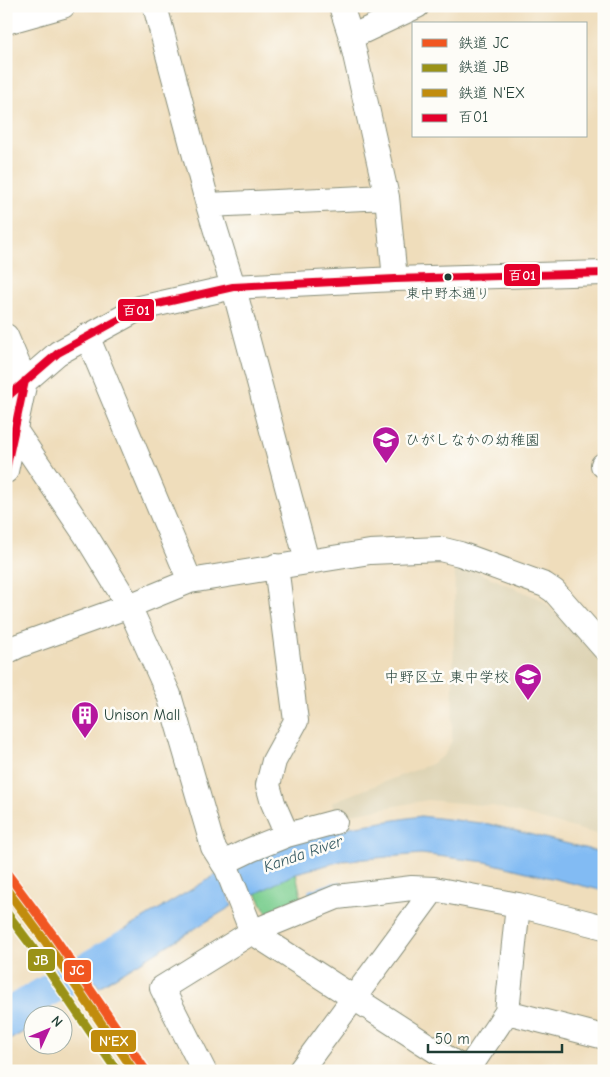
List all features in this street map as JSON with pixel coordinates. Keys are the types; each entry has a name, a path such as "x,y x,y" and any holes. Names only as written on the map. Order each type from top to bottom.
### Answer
{"street":[{"path":"6,22 63,6"},
{"path":"155,6 208,204 234,287 307,561"},
{"path":"341,6 387,197 395,279"},
{"path":"350,38 417,6"},
{"path":"208,204 387,197"},
{"path":"6,398 58,353 140,308 234,287 395,279 604,273"},
{"path":"6,336 25,381 6,471"},
{"path":"87,336 190,581"},
{"path":"15,430 85,534 129,606 169,696 213,847 225,866 252,932 467,1071 507,1012 518,905"},
{"path":"6,652 190,581 370,552 440,549 460,554 545,585 554,591 604,648"},
{"path":"276,566 296,721 274,761 268,785 273,803 288,835"},
{"path":"225,866 288,835 335,822"},
{"path":"204,1071 162,988 252,932 337,898 412,888 434,889 518,905 604,927"},
{"path":"300,1071 434,889"},
{"path":"507,1012 604,1037"}],"shaded area":[{"name":"中野区立 東中学校","path":"455,562 542,600 604,662 604,836 493,806 428,800 335,817 332,802 431,764 444,755 452,740"}],"green space":[{"path":"296,873 301,897 269,917 255,891"}],"water":[{"path":"421,816 489,824 604,853 604,891 486,862 421,854 342,861 296,873 248,898 233,864 292,840 350,827"},
{"path":"219,873 232,906 99,987 79,957"},
{"path":"35,984 48,1004 22,1004 22,1033 6,1042 6,1000"}],"waterway":[{"path":"311,892 333,885 341,885"},
{"path":"484,888 498,888"},
{"name":"Kanda River","path":"6,1015 125,946"}],"rail line":[{"name":"JC","path":"6,872 53,935 146,1071"},
{"name":"N'EX","path":"6,889 45,941 134,1071"},
{"name":"JB","path":"6,912 33,948 117,1071"}],"transit line":[{"name":"百01","path":"6,398 58,353 140,308 233,287 395,279 604,273"},
{"name":"百01","path":"6,470 25,381"}],"place":[{"name":"東中野本通り","path":"448,277"},
{"name":"ひがしなかの幼稚園","path":"386,464"},
{"name":"中野区立 東中学校","path":"528,701"},
{"name":"Unison Mall","path":"85,739"}]}
